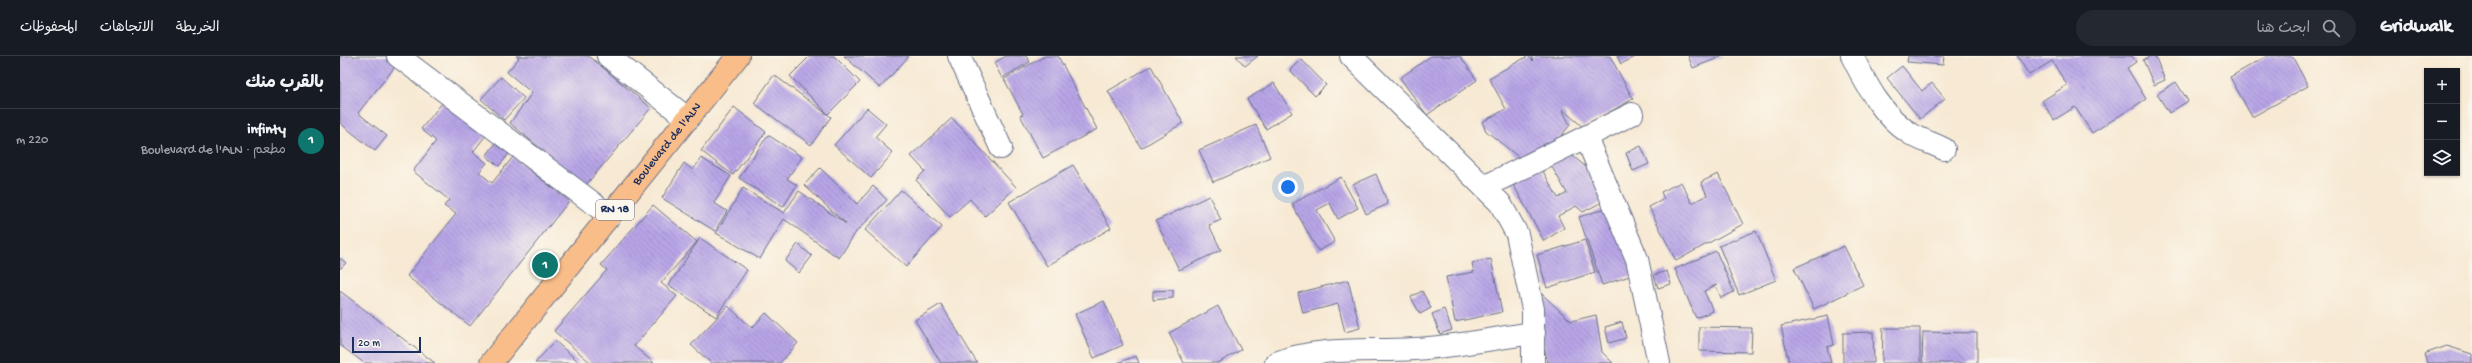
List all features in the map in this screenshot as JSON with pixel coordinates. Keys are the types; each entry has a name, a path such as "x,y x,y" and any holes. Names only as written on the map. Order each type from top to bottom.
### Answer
{"main road":[{"name":"Boulevard de l'ALN","path":"491,363 738,56"}],"street":[{"path":"398,56 610,216"},
{"path":"608,56 688,119"},
{"path":"959,56 1001,148"},
{"path":"1352,56 1500,204 1518,234 1533,309 1533,363"},
{"path":"1852,56 1864,81 1886,112 1910,133 1944,149"},
{"path":"1484,187 1632,114"},
{"path":"1586,137 1637,259 1654,361"},
{"path":"1276,363 1290,357 1321,352 1416,349 1534,333"}],"building":[{"path":"340,56 399,56 402,58 358,113 387,136 375,151 340,123"},
{"path":"516,56 589,56 651,108 585,186 510,123 532,93 507,72 519,58"},
{"path":"810,56 834,56 860,82 828,114 790,76"},
{"path":"844,56 909,56 880,88"},
{"path":"1006,56 1026,56 1030,62 1002,78 994,63"},
{"path":"1045,56 1058,56 1097,129 1043,158 1020,115 1023,114 1004,79"},
{"path":"1236,56 1258,56 1245,66"},
{"path":"1431,56 1460,56 1477,80 1427,115 1400,78"},
{"path":"1528,56 1533,61 1531,56 1610,56 1633,99 1583,127 1562,109 1570,125 1556,142 1586,167 1604,201 1583,212 1576,206 1558,216 1564,228 1544,241 1512,182 1540,166 1558,198 1567,193 1541,148 1521,159 1486,131 1482,122 1506,109 1489,78"},
{"path":"1617,56 1637,56 1621,64"},
{"path":"1688,56 1723,56 1693,68"},
{"path":"1908,56 1944,56 1943,65 1907,62"},
{"path":"2017,56 2132,56 2136,62 2127,68 2146,99 2092,133 2075,107 2054,120 2042,101 2067,85 2052,61 2029,75"},
{"path":"2151,56 2155,56 2165,80 2154,85 2143,60"},
{"path":"2267,56 2292,56 2308,86 2252,117 2230,77"},
{"path":"1301,59 1326,85 1315,96 1290,70"},
{"path":"1151,66 1183,123 1141,148 1108,91"},
{"path":"1902,66 1922,91 1932,83 1945,99 1920,119 1887,78"},
{"path":"774,75 831,117 811,145 754,103"},
{"path":"501,77 524,98 504,120 481,99"},
{"path":"2176,82 2188,101 2169,113 2157,94"},
{"path":"1274,83 1292,113 1266,129 1247,99"},
{"path":"451,92 493,126 473,152 487,163 479,172 492,183 513,157 569,201 470,326 407,276 456,214 444,206 449,200 413,171 436,141 421,129"},
{"path":"734,107 766,132 733,175 701,151"},
{"path":"867,108 886,124 875,137 893,153 871,178 834,145"},
{"path":"952,118 1016,187 985,216 970,199 950,217 916,180 925,171 911,156"},
{"path":"1256,125 1270,157 1213,182 1199,150"},
{"path":"768,135 802,157 787,179 797,185 783,207 739,178"},
{"path":"499,139 512,150 499,166 486,156"},
{"path":"1641,146 1649,164 1633,171 1626,153"},
{"path":"701,158 731,176 714,203 727,211 715,231 662,198 684,163 693,170"},
{"path":"1073,165 1111,228 1047,266 1009,202"},
{"path":"820,168 857,204 873,186 887,200 856,232 839,258 784,219 760,259 716,233 743,188 784,213 799,191 846,224 804,185"},
{"path":"1376,174 1388,204 1366,214 1353,184"},
{"path":"1718,174 1743,224 1676,261 1649,207 1664,199 1661,192 1681,182 1692,203 1707,195 1701,182"},
{"path":"1341,177 1358,208 1338,219 1330,203 1317,210 1335,242 1318,251 1292,204"},
{"path":"901,190 942,227 906,267 865,230"},
{"path":"1209,196 1221,220 1209,225 1221,250 1179,270 1156,221"},
{"path":"653,205 697,242 661,283 677,296 634,346 654,363 591,363 554,331 607,270 601,265"},
{"path":"1616,205 1639,273 1602,285 1579,217"},
{"path":"1756,231 1776,280 1739,295 1719,246"},
{"path":"700,238 747,270 716,317 669,285"},
{"path":"1585,240 1595,272 1547,288 1537,255"},
{"path":"798,244 812,256 799,273 785,261"},
{"path":"1844,246 1863,285 1814,309 1794,268"},
{"path":"1716,251 1734,292 1721,298 1716,285 1704,291 1713,311 1696,318 1675,269"},
{"path":"340,258 346,263 340,269"},
{"path":"1491,259 1502,312 1455,322 1446,277 1474,272 1472,263"},
{"path":"1667,271 1671,284 1658,288 1654,275"},
{"path":"1348,280 1360,328 1345,332 1338,304 1303,313 1298,293"},
{"path":"1528,281 1571,321 1596,315 1602,352 1613,363 1548,363"},
{"path":"1173,290 1173,298 1153,300 1153,291"},
{"path":"340,291 435,363 364,363 340,345"},
{"path":"1422,291 1431,308 1420,314 1411,297"},
{"path":"1104,301 1123,345 1094,358 1075,314"},
{"path":"941,304 977,363 941,363 915,320"},
{"path":"728,306 752,328 766,313 798,343 780,363 711,363 691,345"},
{"path":"1218,306 1241,350 1218,363 1184,363 1169,333"},
{"path":"1444,309 1452,330 1440,334 1432,314"},
{"path":"1828,316 1834,345 1827,347 1831,363 1789,363 1781,326"},
{"path":"1622,322 1626,338 1609,343 1605,327"},
{"path":"1699,327 1752,328 1751,352 1699,351"},
{"path":"1883,328 1920,328 1920,363 1882,363"},
{"path":"1873,332 1874,363 1843,363 1843,333"},
{"path":"1923,332 1977,333 1977,363 1922,363"},
{"path":"555,341 580,363 535,363"},
{"path":"2447,346 2472,354 2472,363 2427,363 2424,354"},
{"path":"1136,356 1139,363 1117,363"}],"place":[{"name":"infinty","path":"545,265"}]}
